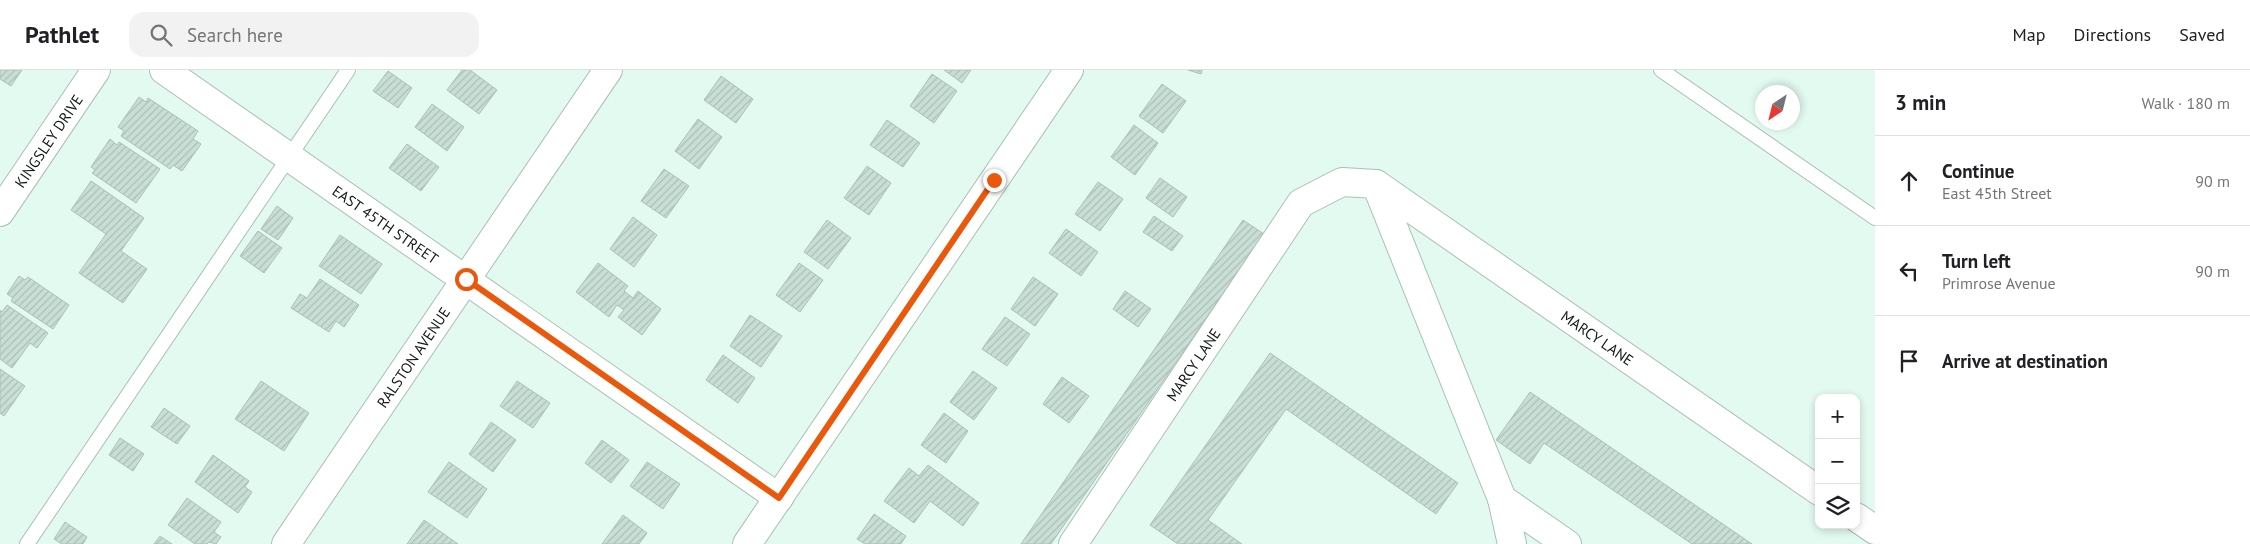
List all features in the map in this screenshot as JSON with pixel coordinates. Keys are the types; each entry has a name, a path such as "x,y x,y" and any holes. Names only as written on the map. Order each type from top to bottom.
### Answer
{"street":[{"name":"KINGSLEY DRIVE","path":"0,212 96,70"},
{"name":"EAST 45TH STREET","path":"164,70 779,498"},
{"name":"RALSTON AVENUE","path":"286,544 608,70"},
{"path":"748,544 1069,70"},
{"name":"MARCY LANE","path":"1073,544 1301,203 1342,182 1376,184 1815,488"},
{"path":"1376,184 1502,499 1512,544"},
{"path":"1502,499 1567,544"},
{"path":"1860,520 1875,530"}],"lane":[{"path":"27,544 348,70"},
{"path":"1661,70 1875,218"}],"building":[{"path":"0,70 22,70 11,86 0,79"},
{"path":"462,70 470,70 497,90 479,114 447,90"},
{"path":"944,70 971,70 962,83"},
{"path":"1188,70 1202,70 1201,74"},
{"path":"388,71 412,88 398,108 373,91"},
{"path":"932,74 957,91 934,123 910,106"},
{"path":"721,76 753,99 736,123 704,100"},
{"path":"1162,84 1186,101 1163,133 1139,116"},
{"path":"139,97 146,102 148,98 198,131 193,139 201,144 182,171 173,165 170,169 121,136 124,131 118,127"},
{"path":"432,104 464,127 447,151 415,127"},
{"path":"698,119 722,137 699,169 675,151"},
{"path":"887,120 920,143 903,167 870,145"},
{"path":"1134,125 1158,143 1135,175 1111,157"},
{"path":"110,139 117,145 119,142 160,169 136,203 92,173 95,170 91,167"},
{"path":"407,144 439,167 421,191 389,168"},
{"path":"867,166 891,183 869,215 844,198"},
{"path":"664,169 689,186 666,218 641,201"},
{"path":"1160,178 1187,197 1173,217 1146,198"},
{"path":"91,181 144,218 121,251 147,269 123,303 79,273 106,234 71,210"},
{"path":"1098,182 1123,199 1100,231 1075,214"},
{"path":"277,206 293,218 278,240 261,229"},
{"path":"1154,216 1183,236 1172,251 1143,232"},
{"path":"633,217 657,235 634,267 610,249"},
{"path":"827,220 851,238 828,269 804,252"},
{"path":"1243,220 1264,234 1051,544 1021,544"},
{"path":"1066,229 1098,252 1081,276 1049,253"},
{"path":"258,231 282,248 264,273 240,256"},
{"path":"340,235 382,264 361,294 319,266"},
{"path":"598,263 628,286 624,291 633,298 638,291 661,309 642,335 618,317 624,310 617,305 609,317 576,292"},
{"path":"799,263 823,280 800,312 776,295"},
{"path":"19,276 25,280 28,277 69,305 53,329 11,301 13,298 7,294"},
{"path":"1033,277 1058,294 1035,326 1011,309"},
{"path":"320,279 359,305 344,327 336,321 329,332 291,308 300,294 307,298"},
{"path":"1125,291 1151,309 1138,327 1113,309"},
{"path":"7,305 48,333 37,348 30,343 12,368 0,359 0,310 2,312"},
{"path":"750,315 782,336 761,367 730,346"},
{"path":"1005,317 1030,334 1007,366 982,349"},
{"path":"1270,353 1458,483 1436,514 1286,409 1208,520 1242,544 1178,544 1150,525"},
{"path":"723,355 755,378 738,403 706,380"},
{"path":"0,369 25,386 4,416 0,413"},
{"path":"973,371 997,388 974,420 950,402"},
{"path":"1062,377 1089,396 1069,423 1043,404"},
{"path":"261,381 309,413 284,451 235,419"},
{"path":"517,381 550,403 533,428 500,406"},
{"path":"1530,392 1752,544 1692,544 1544,443 1530,464 1496,440"},
{"path":"164,408 190,426 177,444 151,427"},
{"path":"944,413 968,431 946,463 921,445"},
{"path":"491,422 516,440 493,472 469,454"},
{"path":"120,438 144,454 133,471 109,455"},
{"path":"602,440 629,460 611,483 585,463"},
{"path":"213,455 249,481 245,487 252,492 238,513 195,482"},
{"path":"449,462 487,489 467,518 428,492"},
{"path":"647,462 680,484 663,509 630,486"},
{"path":"928,465 979,503 963,526 930,501 914,523 884,501 909,468 919,476"},
{"path":"187,498 221,522 214,532 221,537 216,544 209,542 207,544 195,544 168,525"},
{"path":"874,514 906,536 901,544 865,544 857,539"},
{"path":"623,515 647,533 639,544 602,544"},
{"path":"424,520 458,544 407,544"},
{"path":"65,522 87,537 83,544 62,544 54,539"},
{"path":"160,536 172,544 154,544"}],"route":[{"path":"466,279 779,498 994,180"}]}
